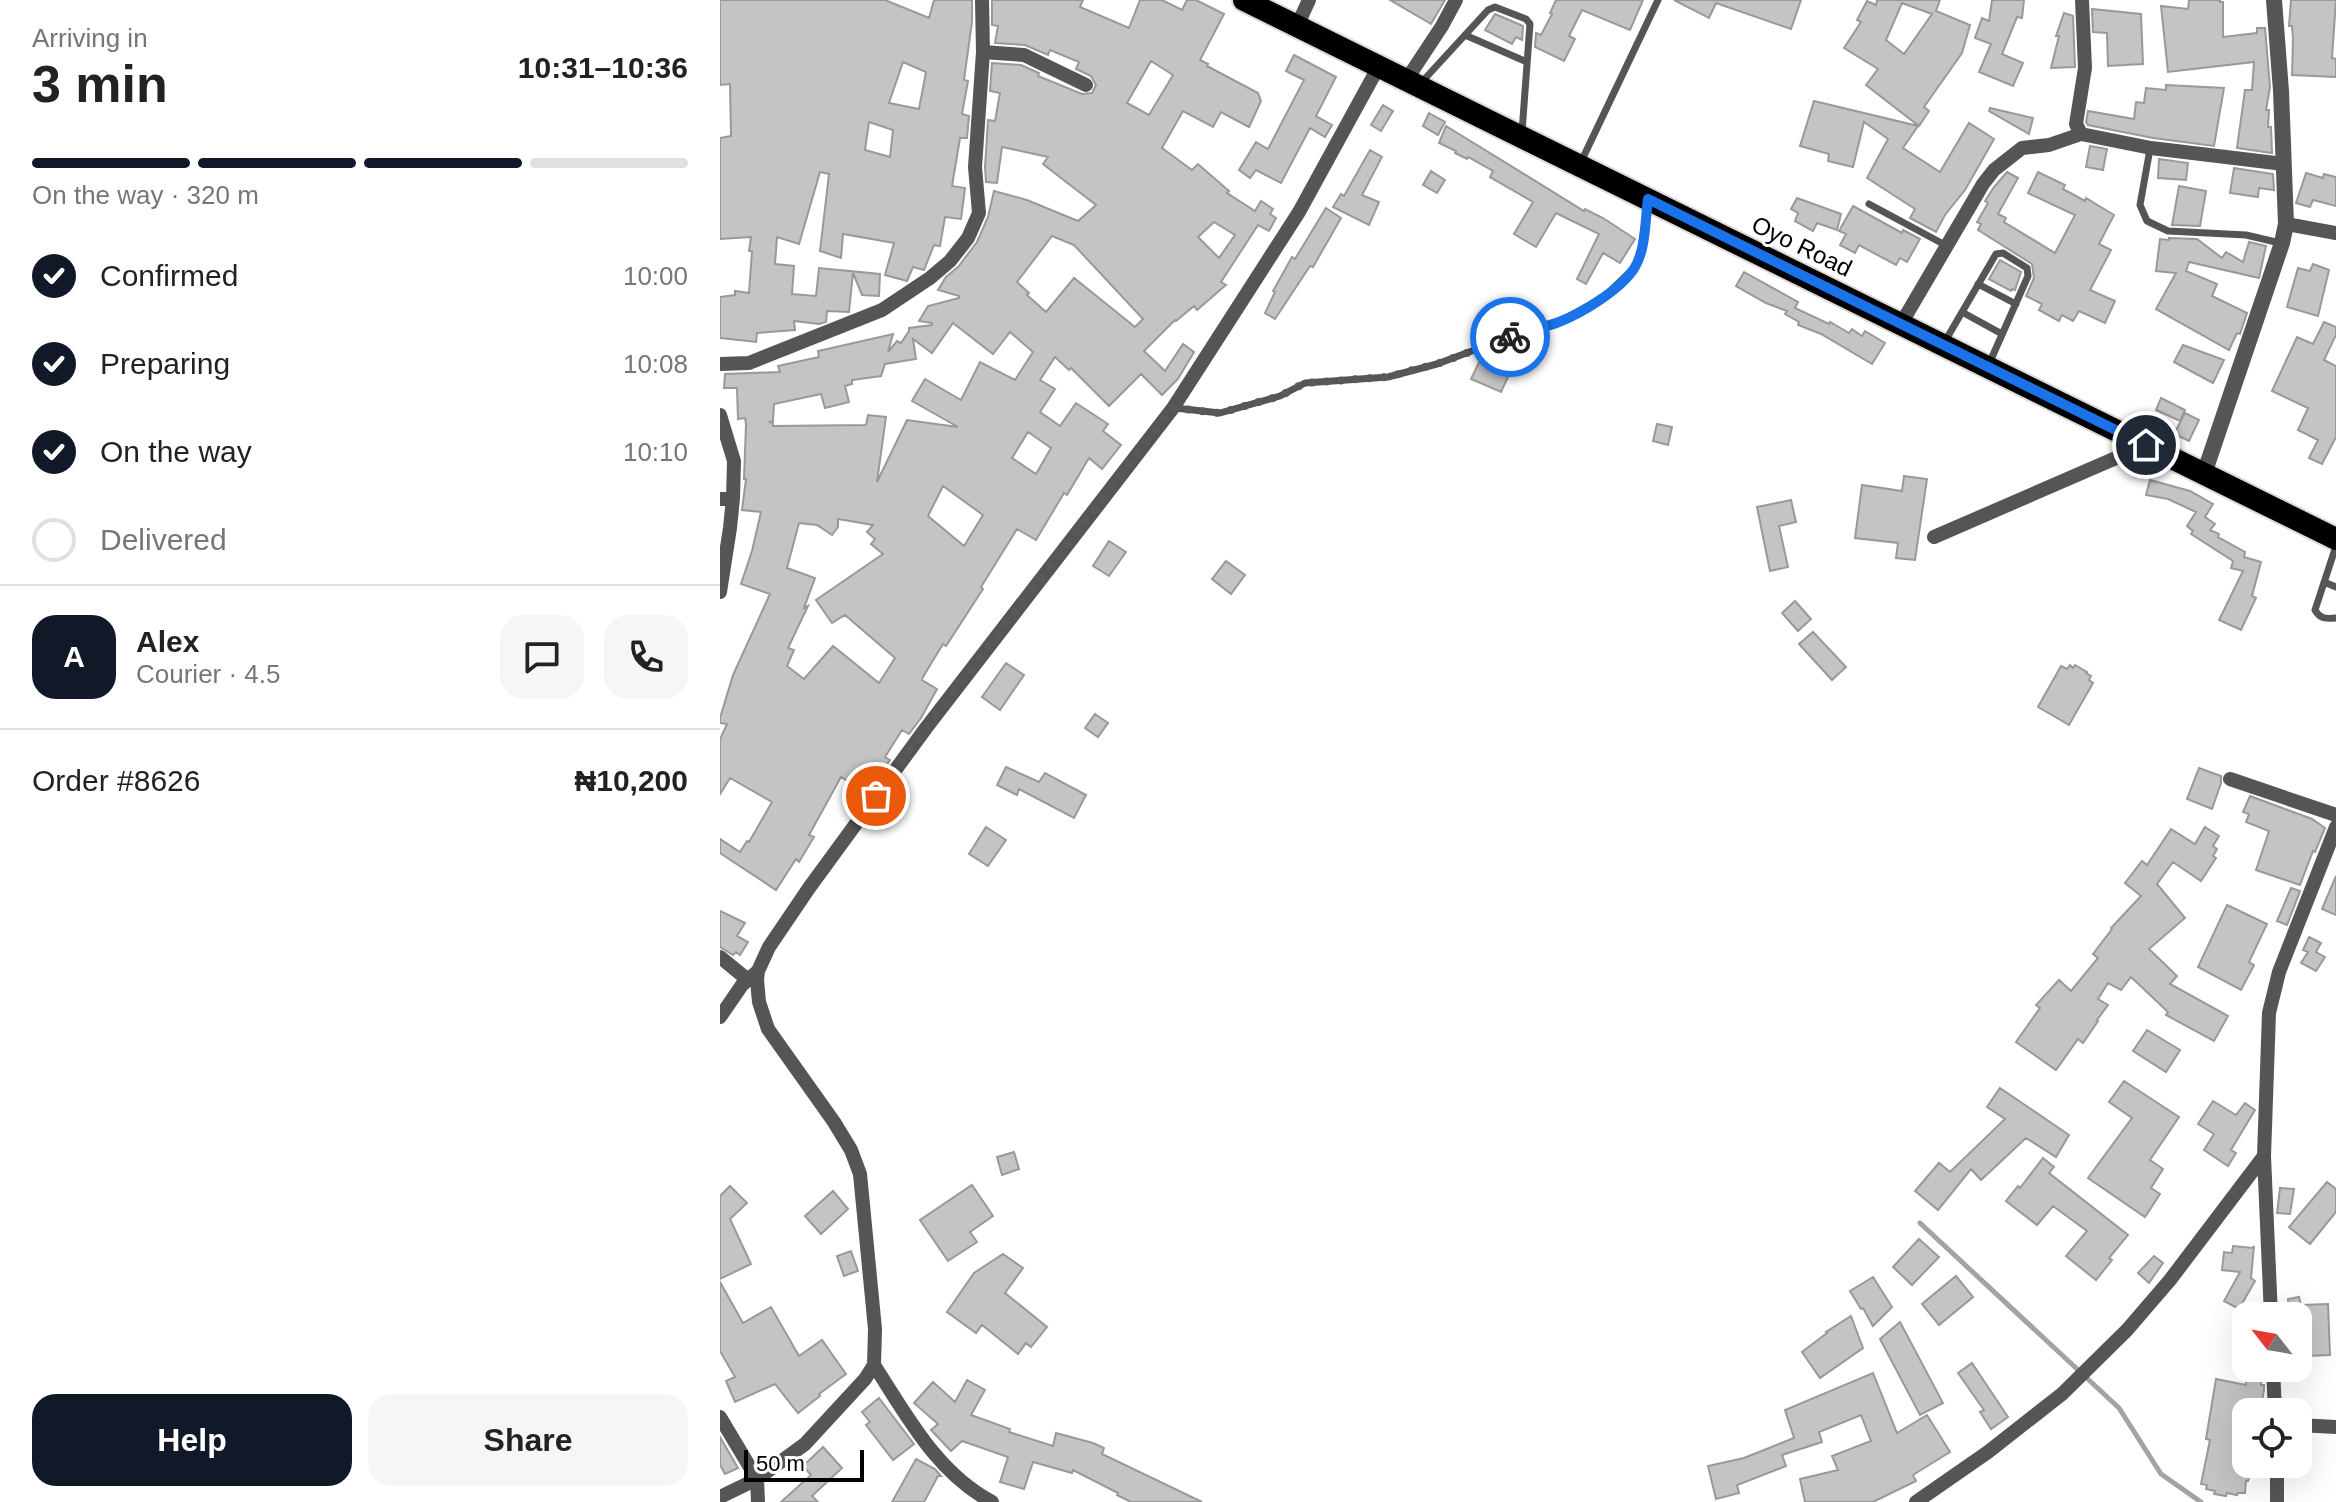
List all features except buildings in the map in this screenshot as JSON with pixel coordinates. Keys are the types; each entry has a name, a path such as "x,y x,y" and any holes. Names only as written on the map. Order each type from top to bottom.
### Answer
{"highway":[{"name":"Oyo Road","path":"1244,0 2336,539"}],"street":[{"path":"720,364 749,363 882,310 930,278 950,261 968,238 979,213 975,167 983,52 982,0"},
{"path":"1297,26 1309,0"},
{"path":"1413,82 1456,0"},
{"path":"2081,134 2076,124 2085,68 2082,0"},
{"path":"2204,474 2286,224 2274,0"},
{"path":"983,52 1024,55 1086,85"},
{"path":"720,1017 753,975 809,888 917,740 1173,408 1299,212 1379,66"},
{"path":"1901,324 1983,184 1994,170 2022,148 2049,145 2081,134 2151,148 2284,164"},
{"path":"2286,224 2336,233"},
{"path":"720,592 730,528 726,498 734,461 721,422"},
{"path":"1934,537 2146,445"},
{"path":"2230,779 2336,815"},
{"path":"2270,1302 2264,1156 2269,1013 2279,972 2336,827"},
{"path":"720,957 753,975 768,1029 851,1150 860,1174 875,1329 874,1365 865,1379 805,1444 757,1479 720,1497"},
{"path":"1916,1502 1988,1452 2062,1394 2127,1330 2170,1280 2264,1156"},
{"path":"874,1365 925,1442 947,1469 962,1483 992,1502"},
{"path":"720,1417 757,1479 758,1502"},
{"path":"2312,1426 2336,1427"},
{"path":"2277,1478 2277,1502"}],"lane":[{"path":"1580,165 1658,0"},
{"path":"1413,82 1488,10 1495,7 1526,19 1530,24 1521,136"},
{"path":"1465,35 1527,62"},
{"path":"2151,148 2140,205 2147,221 2168,231 2246,235 2282,243"},
{"path":"1173,408 1220,413 1280,396 1305,383 1388,377 1437,364 1559,322 1604,297 1635,267 1648,199"},
{"path":"1869,204 1947,246"},
{"path":"1943,345 1996,254 2003,253 2029,271 1987,367"},
{"path":"1978,284 2016,304"},
{"path":"1962,312 2002,334"},
{"path":"2336,546 2315,610 2326,619 2336,618"},
{"path":"2324,582 2336,587"}],"waterway":[{"path":"1920,1223 2119,1408 2161,1474 2201,1502"}],"way so far":[{"path":"876,796 1173,408 1220,413 1280,396 1305,383 1388,377 1437,364 1510,337"}],"route":[{"path":"1510,337 1559,322 1604,297 1621,282 1635,267 1648,199 2146,445"}]}
